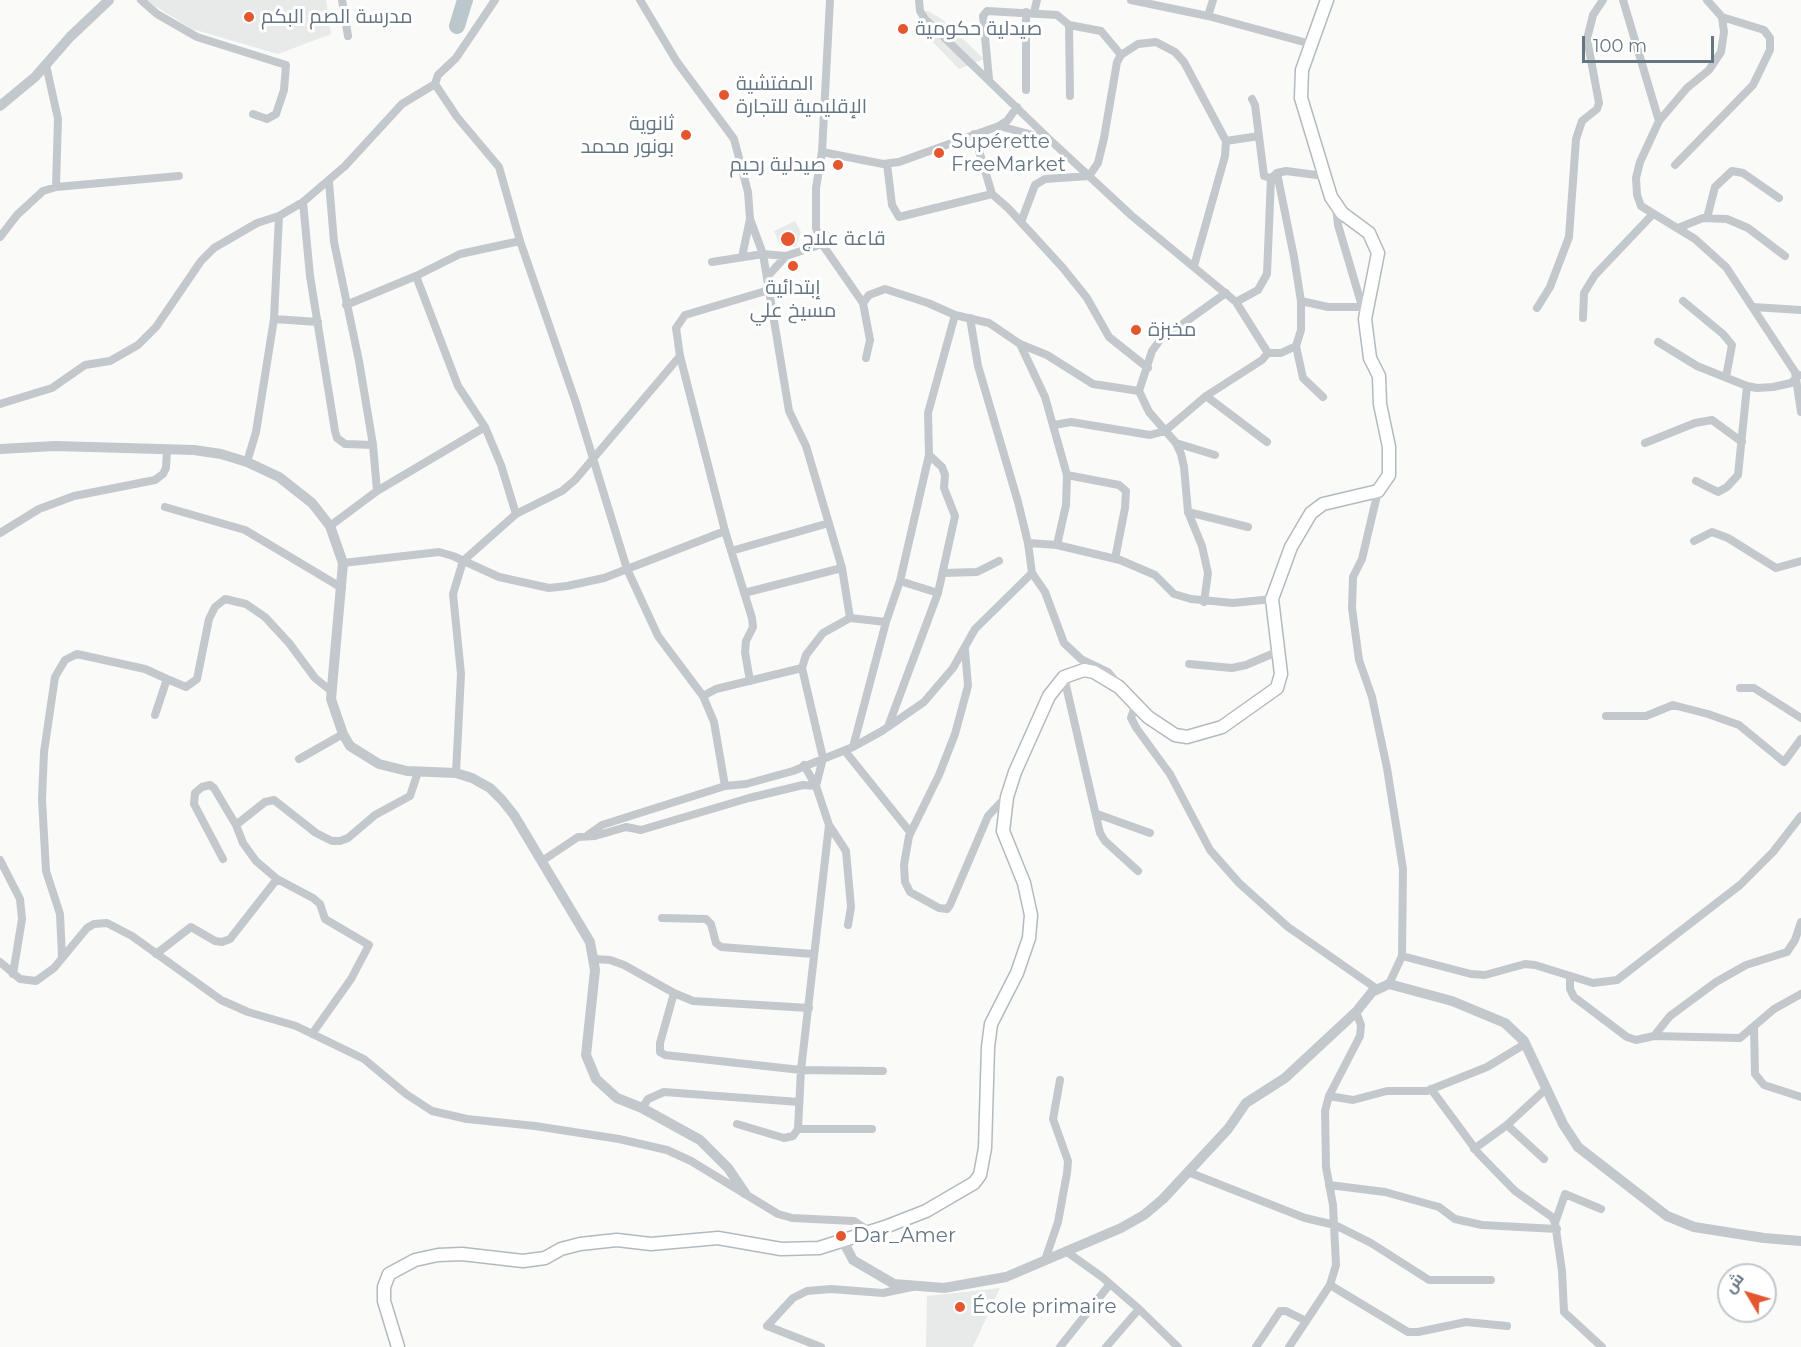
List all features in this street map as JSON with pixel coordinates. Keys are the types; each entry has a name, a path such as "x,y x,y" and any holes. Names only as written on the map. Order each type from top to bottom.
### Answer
{"main road":[{"path":"398,1347 384,1301 384,1287 389,1274 415,1260 438,1255 462,1254 523,1261 544,1258 561,1249 580,1244 617,1240 651,1244 718,1238 766,1248 796,1250 819,1248 871,1232 948,1200 969,1187 980,1175 986,1148 990,1034 1024,955 1031,915 1024,883 1004,831 1007,797 1041,710 1064,677 1084,670 1094,672 1119,687 1135,706 1163,730 1187,738 1212,732 1265,698 1277,688 1281,674 1272,599 1291,547 1311,513 1323,504 1378,491 1389,475 1389,447 1380,404 1379,376 1370,358 1365,319 1365,307 1378,253 1369,233 1336,207 1324,176 1301,98 1302,70 1327,0"}],"street":[{"path":"0,106 46,64 109,0"},
{"path":"141,0 157,14 197,37 286,65 284,90 276,114 267,119 253,114"},
{"path":"342,0 348,36"},
{"path":"0,404 52,388 85,365 110,361 124,354 156,327 201,261 214,248 257,223 279,216 303,202 329,182 402,104 435,84 438,75 456,58 495,0"},
{"path":"640,0 677,62 734,139 745,173 750,219 763,254 789,411 806,446 829,523 842,568 850,618"},
{"path":"830,0 822,152 816,188 816,228 822,244 863,303 870,340 866,358"},
{"path":"918,0 920,11 925,19 1049,140 1132,216 1236,302 1268,353"},
{"path":"1026,90 1030,12 1037,0"},
{"path":"1131,0 1208,16 1311,44"},
{"path":"1208,16 1213,0"},
{"path":"1538,308 1550,287 1569,237 1576,139 1582,121 1597,109 1599,103 1587,39 1593,15 1603,0"},
{"path":"1623,0 1659,121"},
{"path":"1675,165 1753,85 1770,50 1770,38 1764,30 1722,17 1707,0"},
{"path":"989,79 982,16 987,10 1057,15 1069,25 1101,31 1121,55"},
{"path":"1722,17 1724,38 1718,59 1659,121 1642,155 1636,178 1639,202 1653,214 1712,252 1726,267 1799,376 1801,412"},
{"path":"1069,25 1070,96"},
{"path":"1089,176 1098,163 1113,76 1121,55 1146,42 1156,42 1175,51 1197,84 1226,141 1222,170 1194,266"},
{"path":"46,64 58,119 56,187"},
{"path":"435,84 457,117 499,167 520,241 593,457 627,569 658,636 703,696 714,722 725,786"},
{"path":"1252,99 1256,105 1264,176 1298,172 1324,176"},
{"path":"822,152 886,164 899,162 999,126 1017,107"},
{"path":"999,126 1049,140"},
{"path":"974,134 992,194 1022,222 1087,298 1109,337 1148,368"},
{"path":"1226,141 1259,136"},
{"path":"886,164 892,205 899,218 992,194"},
{"path":"1707,218 1715,187 1732,171 1743,173 1779,198"},
{"path":"1274,175 1301,301 1300,330 1296,346 1303,378 1323,397"},
{"path":"1236,302 1258,290 1267,273 1274,175"},
{"path":"0,237 17,215 43,190 179,176"},
{"path":"1022,222 1035,185 1045,179 1089,176"},
{"path":"329,182 334,242 373,445 376,491"},
{"path":"303,202 318,321 337,438 352,446 373,445"},
{"path":"1301,301 1328,307 1365,307 1338,225 1336,207"},
{"path":"1583,318 1584,293 1594,275 1653,214"},
{"path":"247,462 256,432 273,319 279,216"},
{"path":"1678,228 1707,218 1738,223 1785,256"},
{"path":"742,257 750,219"},
{"path":"346,305 416,276 460,254 520,241"},
{"path":"712,262 763,254 786,256 822,244"},
{"path":"767,277 786,256"},
{"path":"416,276 458,386 485,427 501,465 516,514"},
{"path":"863,303 869,295 885,289 928,303 955,315 989,323 1020,345 1047,355 1093,384 1139,391"},
{"path":"750,681 750,668 745,652 746,641 753,627 725,531 680,356 676,328 685,315 769,290"},
{"path":"1204,602 1208,573 1202,546 1188,512 1184,467 1176,443 1149,411 1139,391 1152,351 1160,340 1226,293"},
{"path":"1683,301 1729,341 1732,352 1726,377"},
{"path":"1753,307 1801,310"},
{"path":"849,749 900,581 929,455 928,413 955,315"},
{"path":"970,318 978,366 1028,543 1032,573 1045,592 1064,643 1080,659 1107,672 1119,687"},
{"path":"273,319 318,321"},
{"path":"1658,342 1678,357 1747,386 1773,387 1791,383 1799,376"},
{"path":"1020,345 1045,397 1067,475 1066,505 1057,545"},
{"path":"1054,425 1071,422 1150,435 1165,431 1206,396 1262,360 1268,353 1281,353 1296,346"},
{"path":"456,773 461,674 453,594 463,561 516,514 562,490 580,474 680,356"},
{"path":"1696,481 1718,492 1728,487 1738,475 1747,386"},
{"path":"1206,396 1266,442"},
{"path":"1645,443 1695,423 1712,420 1742,442"},
{"path":"330,526 376,491 485,427"},
{"path":"1176,443 1215,455"},
{"path":"0,449 55,446 167,449 221,454 247,462 298,490 312,503 330,526 344,563 331,691 343,734 350,746 366,758 393,768 418,772 456,773 481,782 502,800 514,814 585,933 594,960 586,1055 596,1079 606,1091 617,1098 642,1108 700,1140 737,1179 745,1193"},
{"path":"0,533 39,509 74,496 155,480 163,474 166,468 167,449"},
{"path":"889,724 938,593 955,516 944,488 945,475 942,466 929,455"},
{"path":"1067,475 1119,485 1126,491 1115,559"},
{"path":"1378,491 1362,559 1353,577 1352,608 1359,660 1372,697 1404,869 1402,956 1389,984"},
{"path":"165,507 245,530 342,588"},
{"path":"1188,512 1248,527"},
{"path":"731,551 829,523"},
{"path":"344,563 439,552 499,577 549,588 604,578 725,531"},
{"path":"1694,541 1712,532 1776,568 1801,561"},
{"path":"1028,543 1057,545 1115,559 1155,575 1174,594 1204,602 1233,603 1272,599"},
{"path":"943,573 977,572 999,561"},
{"path":"744,593 842,568"},
{"path":"542,861 563,844 588,835 602,825 725,786 746,784 849,749 924,702 965,649 975,629 1032,573"},
{"path":"900,581 938,593"},
{"path":"62,957 60,914 45,871 42,799 44,752 55,677 65,660 77,654 145,669 186,687 194,683 200,670 209,619 220,602 230,598 246,604 265,617 289,643 315,678 331,691"},
{"path":"816,786 824,758 802,668 806,655 823,633 850,618 886,622"},
{"path":"965,649 968,686 955,734 939,775 910,832 904,865 905,882 910,892 933,906 947,909 952,903 988,816 1007,797"},
{"path":"1189,664 1233,668 1279,651"},
{"path":"703,696 716,689 802,668"},
{"path":"1064,677 1102,837 1138,871"},
{"path":"155,715 167,679"},
{"path":"1740,688 1754,688 1801,718"},
{"path":"1606,716 1646,716 1673,705 1739,725 1784,762 1801,739"},
{"path":"1135,706 1131,718 1134,724 1170,774 1210,850 1239,883 1288,927 1377,989"},
{"path":"299,759 343,734"},
{"path":"849,749 910,832"},
{"path":"804,765 816,786 829,825 846,851 851,901 848,925"},
{"path":"236,825 265,802 274,800 316,833 332,841 348,838 375,815 410,796 418,772"},
{"path":"746,784 749,798"},
{"path":"588,835 595,836 626,827 641,830 749,798 803,785 816,786"},
{"path":"223,859 194,804 195,793 207,786 214,788 236,825 243,843 256,861 277,879 313,898 320,904 325,919 369,945 351,979 312,1034"},
{"path":"1097,814 1150,832"},
{"path":"1402,956 1471,974 1485,975 1525,964 1535,964 1570,978 1593,983 1617,980 1740,885 1773,852 1801,816"},
{"path":"737,1124 784,1138 793,1136 798,1129 801,1070 829,825"},
{"path":"0,860 20,899 22,920 13,974"},
{"path":"156,954 191,927 219,942 230,939 277,879"},
{"path":"662,918 706,919 713,927 719,947 813,954"},
{"path":"1654,1036 1670,1016 1716,982 1746,965 1787,952 1795,940 1801,922"},
{"path":"0,962 20,979 36,981 54,968 87,928 94,924 107,923 132,936 221,1000 312,1034 364,1059 405,1094 432,1111 467,1119 620,1139 667,1150 691,1161 764,1206 792,1218 854,1221 871,1232"},
{"path":"594,960 619,963 674,993 704,1002 809,1008"},
{"path":"1570,978 1570,989 1574,996 1627,1037 1640,1040 1654,1036 1729,1040 1740,1038 1755,1028 1774,1009 1801,994"},
{"path":"843,1241 853,1260 894,1284 944,1288 991,1282 1067,1252 1144,1215 1228,1129 1246,1103 1285,1077 1356,1012 1377,989 1389,984 1452,1001 1505,1023 1526,1044 1563,1125 1578,1147 1667,1216 1694,1227 1764,1238 1801,1241"},
{"path":"674,993 660,1043 660,1052 665,1055 801,1070 883,1071"},
{"path":"1289,1347 1330,1285 1336,1265 1335,1225 1324,1134 1325,1111 1329,1096 1360,1036 1361,1025 1356,1012"},
{"path":"1755,1028 1755,1074 1764,1085 1801,1097"},
{"path":"1329,1096 1353,1100 1387,1091 1431,1089 1487,1067 1526,1044"},
{"path":"1045,1260 1058,1222 1068,1161 1053,1119 1060,1080"},
{"path":"1474,1149 1507,1125 1547,1088"},
{"path":"1431,1089 1474,1149 1515,1191 1552,1218 1556,1226"},
{"path":"642,1108 648,1099 664,1092 799,1102"},
{"path":"1507,1125 1544,1159"},
{"path":"798,1129 872,1128"},
{"path":"1188,1172 1305,1218 1335,1225 1371,1243 1429,1280 1491,1280"},
{"path":"1329,1185 1385,1192 1439,1207 1455,1219 1482,1225 1556,1226"},
{"path":"1601,1209 1565,1194 1556,1226 1564,1312 1602,1347"},
{"path":"1067,1252 1110,1284 1178,1347"},
{"path":"1060,1347 1110,1284"},
{"path":"1330,1285 1408,1332 1466,1322 1507,1326"},
{"path":"821,1347 767,1326 793,1298 807,1291 831,1289 883,1293 912,1286"},
{"path":"1106,1347 1139,1309"},
{"path":"1256,1347 1280,1311 1286,1311 1306,1321"}],"shaded area":[{"name":"مدرسة الصم البكم","path":"145,0 326,0 331,34 278,54 192,29"},
{"path":"928,11 943,20 984,59 959,69 915,24 921,12"},
{"name":"قاعة علاج","path":"795,221 801,232 796,247 780,245 774,231"},
{"name":"École primaire","path":"1000,1288 973,1347 926,1347 927,1296"}],"waterway":[{"path":"457,26 465,0"}],"place":[{"name":"مدرسة الصم البكم","path":"249,17"},
{"name":"صيدلية حكومية","path":"903,29"},
{"name":"المفتشية الإقليمية للتجارة","path":"724,95"},
{"name":"ثانوية بونور محمد","path":"686,135"},
{"name":"Supérette FreeMarket","path":"939,153"},
{"name":"صيدلية رحيم","path":"838,165"},
{"name":"قاعة علاج","path":"788,239"},
{"name":"إبتدائية مسيخ علي","path":"793,266"},
{"name":"مخبزة","path":"1136,330"},
{"name":"Dar_Amer","path":"841,1236"},
{"name":"École primaire","path":"960,1307"}]}
